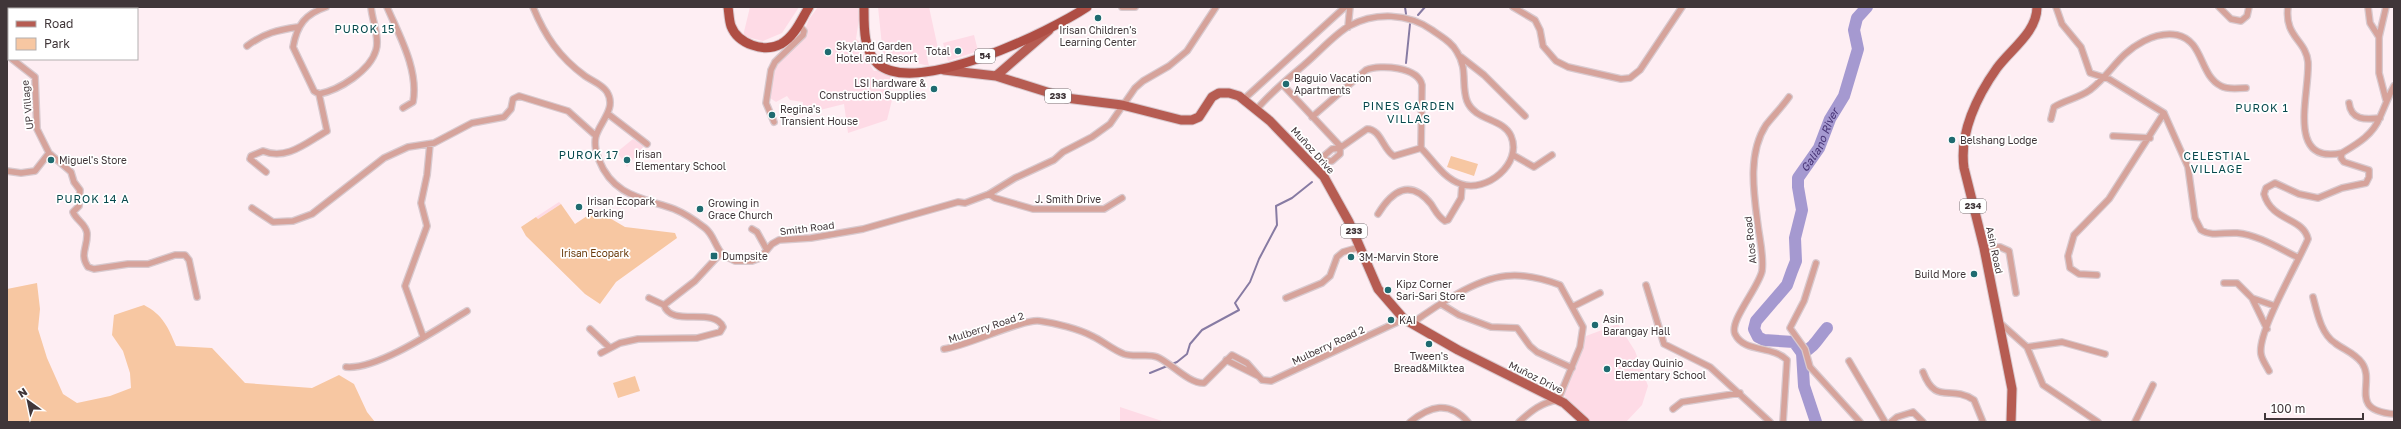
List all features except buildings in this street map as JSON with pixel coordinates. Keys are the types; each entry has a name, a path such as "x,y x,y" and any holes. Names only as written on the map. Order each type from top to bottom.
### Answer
{"highway":[{"path":"728,7 730,25 734,32 744,40 756,46 772,47 781,44 794,32 809,7"},
{"name":"54","path":"864,7 869,52 877,64 884,69 900,72 917,72 941,69 1002,50 1050,30 1087,7"}],"main road":[{"name":"Asin Road","path":"2011,422 2012,389 1997,321 1984,248 1963,162 1966,132 1976,103 1997,68 2032,24 2037,7"},
{"path":"996,76 1050,30"},
{"name":"Muñoz Drive","path":"941,69 996,76 1066,98 1122,105 1188,120 1199,117 1209,101 1219,93 1229,93 1244,99 1257,109 1316,168 1340,204 1378,289 1407,321 1558,400 1574,410 1585,422"}],"street":[{"path":"266,172 250,159 251,156 263,151 270,154 291,152 327,131 319,94 314,91 294,47 298,27 308,15 326,7"},
{"path":"319,94 350,80 372,57 376,49 376,42 371,7"},
{"path":"387,7 409,61 415,91 413,102 403,108"},
{"path":"533,7 542,29 557,51 585,76 606,90 609,100 608,114 596,136 599,160 603,170 616,185 635,198 679,211 699,224 712,236 721,253 695,280 664,305"},
{"path":"1122,7 1135,7"},
{"name":"Smith Road","path":"721,253 728,258 744,262 756,260 778,240 811,238 863,229 958,202 965,203 989,194 1015,178 1042,164 1054,160 1063,152 1096,134 1116,117 1122,105 1143,81 1169,66 1187,51 1216,7"},
{"path":"1244,99 1345,7"},
{"path":"1348,27 1350,7"},
{"path":"1513,7 1535,20 1546,51 1561,64 1621,79 1630,78 1640,70 1682,7"},
{"path":"2056,7 2062,24 2082,46 2090,73 2095,76 2104,77 2154,105 2164,113 2188,167 2195,218 2200,230 2214,234 2238,233 2251,235 2299,258"},
{"path":"2219,7 2231,18 2241,21 2247,16 2249,7"},
{"path":"2288,7 2290,31 2303,48 2308,62 2303,126 2306,138 2313,149 2324,154 2331,155 2342,153 2367,136 2380,118 2386,100 2394,86"},
{"path":"2368,7 2370,23 2379,37"},
{"path":"2386,7 2379,37 2379,73 2386,100"},
{"path":"1257,109 1282,84 1348,27 1371,19 1407,17 1429,28 1456,50 1460,57 1465,74 1468,102 1479,115 1508,131 1511,136 1513,155 1502,172 1489,182 1471,186 1462,185 1443,173 1421,148 1422,85 1418,76 1412,72 1376,67 1366,70 1312,117"},
{"path":"774,122 766,103 771,70 775,62 803,35 804,31 799,25"},
{"path":"247,46 260,36 274,30 298,27"},
{"path":"2050,119 2054,107 2089,91 2104,77 2114,62 2135,46 2156,36 2174,35 2186,38 2195,46 2215,82 2228,89 2246,88"},
{"path":"1460,57 1484,75 1525,116"},
{"name":"UP Village","path":"13,60 35,77 37,128 50,153"},
{"path":"1282,84 1340,147 1340,154 1332,161 1324,161"},
{"path":"252,208 272,222 302,218 319,209 384,158 408,147 430,144 472,122 504,117 511,109 513,98 519,96 568,111 596,136"},
{"name":"Alos Road","path":"1783,422 1787,360 1774,351 1750,347 1740,340 1734,330 1739,316 1757,286 1761,274 1762,252 1753,177 1760,139 1765,126 1789,97"},
{"path":"2349,103 2350,109 2354,116 2369,119 2380,118"},
{"path":"2097,275 2078,274 2070,268 2068,256 2071,241 2080,228 2109,199 2150,138 2164,113"},
{"path":"608,114 646,144"},
{"path":"1316,168 1324,161 1325,155 1332,149 1340,147 1367,129 1370,129 1376,133 1388,152 1394,156 1421,148"},
{"path":"2113,136 2150,138"},
{"path":"423,336 406,286 427,226 421,203 427,175 430,144"},
{"path":"7,170 21,173 35,171 50,153 71,172 74,182 80,190 79,206 73,212 83,224 87,233 83,255 88,267 94,269 123,265 148,264 175,255 185,255 189,260 197,297"},
{"path":"2269,371 2260,354 2267,329 2275,306 2308,239 2307,234 2302,228 2275,213 2266,202 2264,194 2266,188 2275,183 2299,194 2318,198 2342,188 2366,183 2370,177 2369,170 2344,162 2341,158 2342,153"},
{"path":"1513,155 1534,167 1552,155"},
{"path":"1378,214 1390,198 1405,189 1417,191 1430,203 1440,217 1447,220 1457,207 1462,192 1462,185"},
{"name":"J. Smith Drive","path":"989,194 995,198 1033,209 1104,209 1122,198"},
{"path":"752,229 757,232 767,250"},
{"path":"1286,298 1322,283 1330,276 1337,256 1343,252 1360,247"},
{"path":"1984,248 2000,247 2009,251 2016,293"},
{"path":"1816,263 1804,301 1790,325 1792,333 1805,349 1810,367 1860,422"},
{"path":"1407,321 1498,277 1516,275 1560,285 1583,327 1580,347 1558,400 1547,401 1519,422"},
{"path":"2224,284 2237,283 2252,298 2267,329"},
{"path":"1646,285 1664,344 1710,367 1770,422"},
{"path":"1572,307 1600,293"},
{"path":"2313,297 2317,316 2329,339 2357,357 2365,369 2367,375 2364,394 2369,404 2375,410 2394,414"},
{"path":"601,352 620,343 638,339 697,338 722,329 722,324 718,320 706,317 683,317 671,312 664,305 649,298"},
{"path":"2252,298 2275,306"},
{"path":"1441,304 1459,315 1491,327 1517,328 1530,346 1537,352 1572,368"},
{"path":"346,367 366,366 467,311"},
{"name":"Mulberry Road 2","path":"944,349 957,347 1019,325 1038,320 1087,334 1126,355 1138,357 1154,356 1166,362 1171,368 1202,383 1232,355 1241,358 1262,380 1271,382 1407,321"},
{"path":"1997,321 2027,348 2043,385 2098,422"},
{"path":"590,329 610,348"},
{"path":"2027,348 2062,342 2105,354"},
{"path":"1850,361 1886,422"},
{"path":"1923,372 1929,385 1937,392 1959,393 1974,400 1983,422"},
{"path":"2134,422 2153,385"},
{"path":"1673,409 1682,402 1740,393"},
{"path":"1410,422 1427,410 1441,407 1457,412 1468,422"},
{"path":"1891,422 1897,417 1913,412 1923,422"}],"shaded area":[{"path":"750,7 799,7 782,33 763,41 743,36"},
{"name":"Skyland Garden Hotel and Resort","path":"818,7 858,7 859,19 856,39 860,42 862,52 874,71 880,70 881,73 890,76 892,100 887,120 848,133 844,104 792,117 792,113 799,113 803,108 803,102 790,100 787,96 776,102 770,98 772,70 776,63 801,40 809,19"},
{"path":"878,7 929,7 939,53 927,57 929,66 883,55"},
{"path":"974,35 978,51 948,61 943,43"},
{"name":"Irisan Elementary School","path":"633,139 644,146 627,167 617,152"},
{"path":"559,202 561,204 538,219 536,217"},
{"name":"Pacday Quinio Elementary School","path":"1618,324 1635,351 1648,386 1642,405 1626,422 1588,422 1562,393 1586,336"},
{"path":"1120,407 1165,422 1120,422"}],"green space":[{"path":"1451,156 1478,164 1474,176 1447,167"},
{"name":"Irisan Ecopark","path":"561,204 575,224 596,210 625,227 675,233 677,238 616,282 600,304 585,294 526,236 521,227 536,217 538,219"},
{"path":"37,283 40,309 38,329 47,358 63,394 77,403 110,396 131,388 130,373 123,351 112,335 114,315 144,305 156,313 164,322 176,346 212,348 245,383 312,388 339,375 354,384 367,412 375,422 7,422 7,289"},
{"path":"635,376 640,391 618,398 613,383"}],"waterway":[{"path":"1405,7 1406,14"},
{"path":"1418,15 1425,7"},
{"name":"Galiano River","path":"1816,422 1804,386 1802,353 1794,342 1764,340 1758,337 1754,329 1756,321 1787,285 1796,261 1795,238 1802,210 1798,178 1819,148 1830,119 1844,96 1858,49 1854,30 1857,18 1867,7"},
{"path":"1406,63 1410,24"},
{"path":"1150,373 1177,362 1187,354 1190,344 1202,330 1239,310 1235,303 1250,282 1259,259 1277,225 1276,206 1292,198 1312,182"},
{"path":"1802,353 1813,345 1827,328"}],"place":[{"name":"Irisan Children's Learning Center","path":"1098,18"},
{"name":"Total","path":"958,51"},
{"name":"Skyland Garden Hotel and Resort","path":"828,52"},
{"name":"Baguio Vacation Apartments","path":"1286,84"},
{"name":"LSI hardware & Construction Supplies","path":"934,89"},
{"name":"Regina's Transient House","path":"772,115"},
{"name":"Belshang Lodge","path":"1952,140"},
{"name":"Miguel's Store","path":"51,160"},
{"name":"Irisan Elementary School","path":"627,160"},
{"name":"Irisan Ecopark Parking","path":"579,207"},
{"name":"Growing in Grace Church","path":"700,209"},
{"name":"Dumpsite","path":"714,256"},
{"name":"3M-Marvin Store","path":"1351,257"},
{"name":"Build More","path":"1974,274"},
{"name":"Kipz Corner Sari-Sari Store","path":"1388,290"},
{"name":"KAI","path":"1391,320"},
{"name":"Asin Barangay Hall","path":"1595,325"},
{"name":"Tween's Bread&Milktea","path":"1429,344"},
{"name":"Pacday Quinio Elementary School","path":"1607,369"}],"district":[{"name":"PUROK 15","path":"365,29"},
{"name":"PUROK 1","path":"2262,108"},
{"name":"PINES GARDEN VILLAS","path":"1409,112"},
{"name":"PUROK 17","path":"589,155"},
{"name":"CELESTIAL VILLAGE","path":"2217,162"},
{"name":"PUROK 14 A","path":"93,199"}]}
